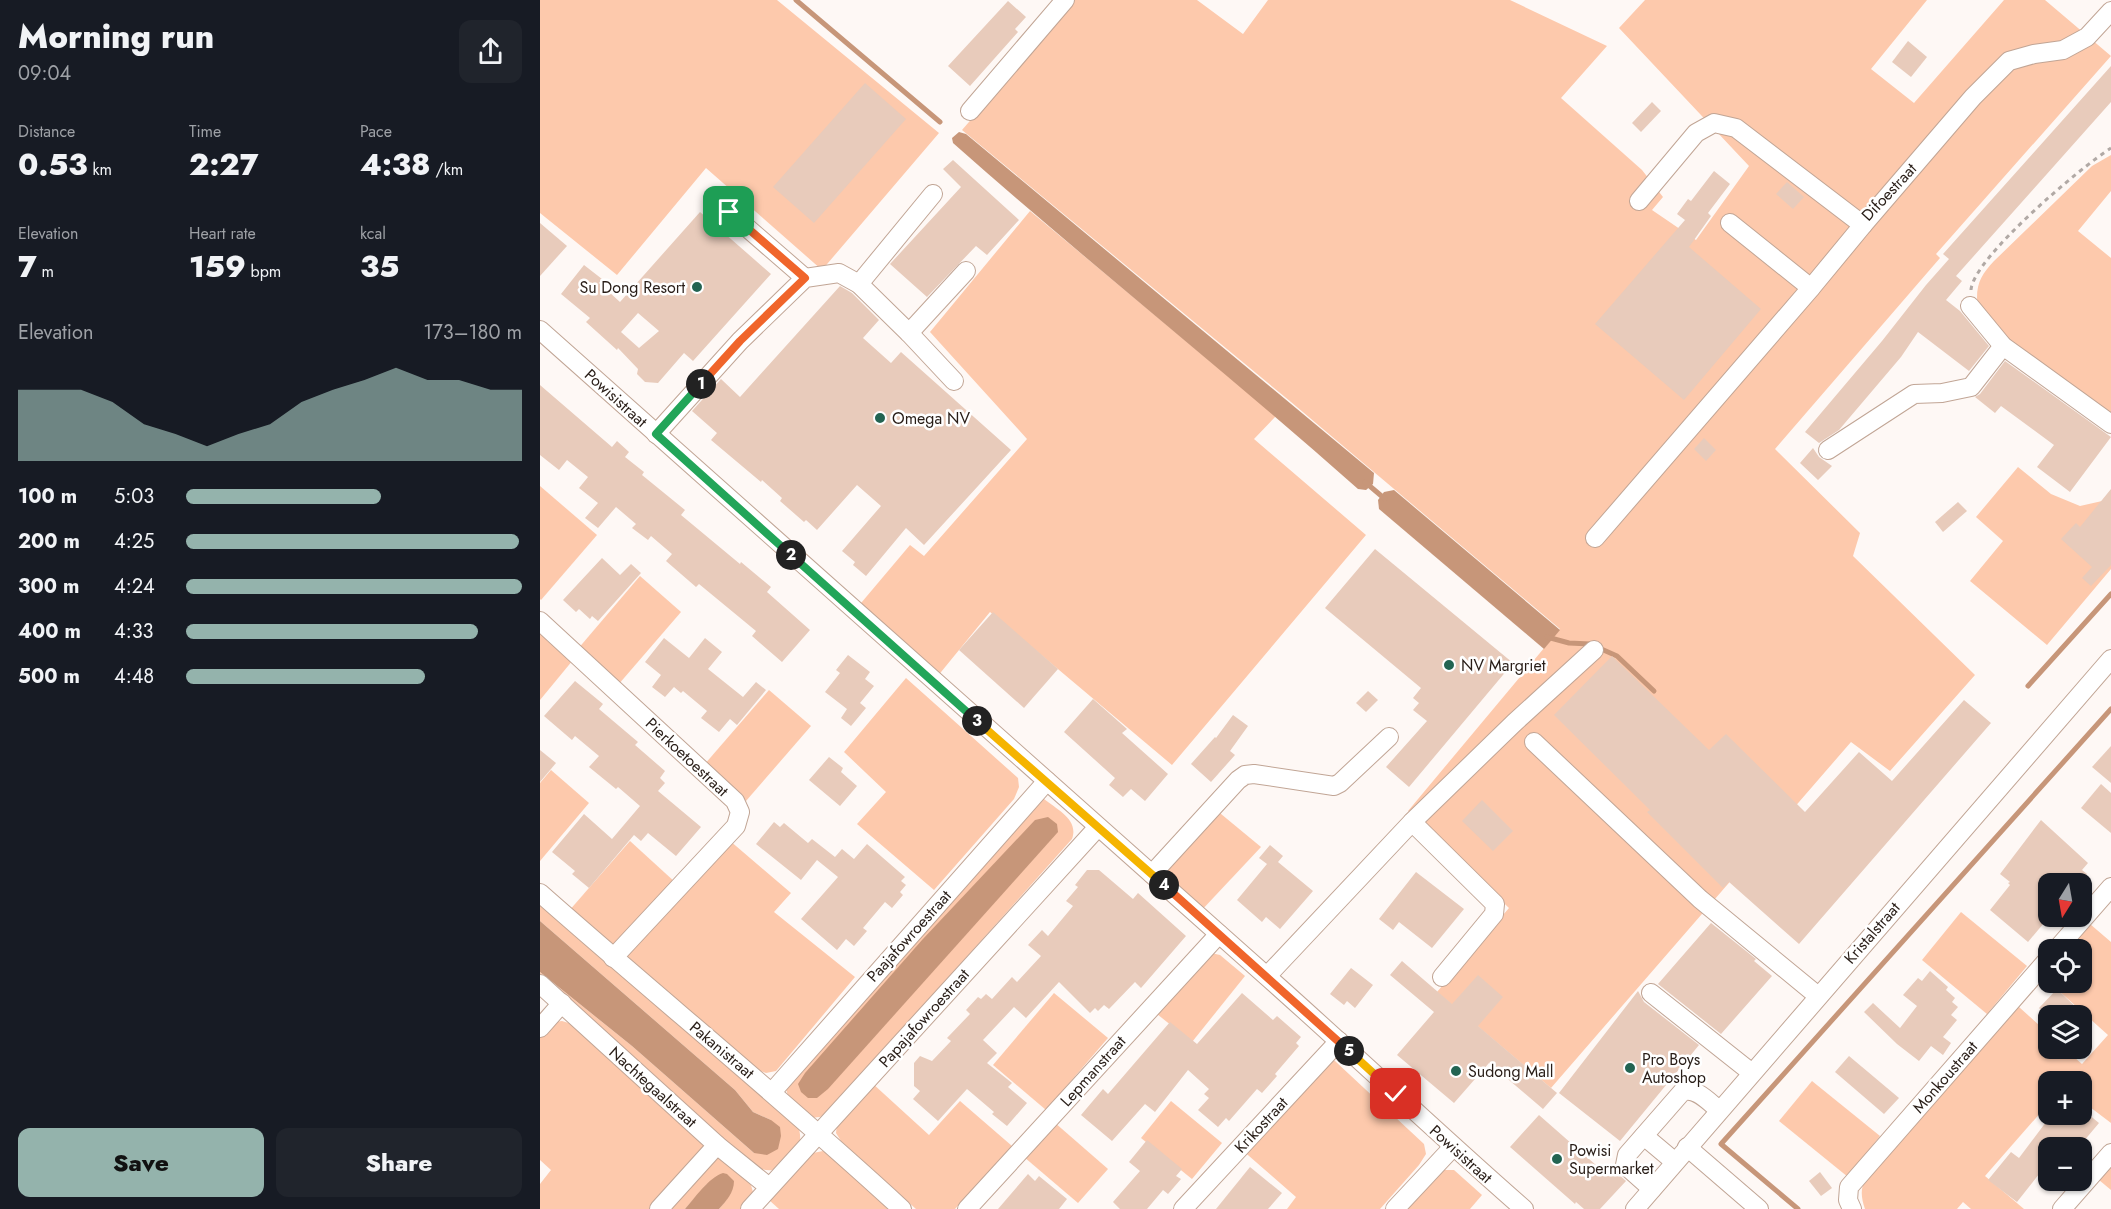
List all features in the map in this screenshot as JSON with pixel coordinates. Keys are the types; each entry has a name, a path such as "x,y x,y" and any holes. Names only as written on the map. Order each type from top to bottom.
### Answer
{"street":[{"path":"970,111 1065,0"},
{"name":"Difoestraat","path":"1639,201 1696,133 1714,123 1736,128 1863,225 1973,97 2009,61 2034,54 2063,50 2086,37 2111,11"},
{"path":"859,284 933,194"},
{"path":"729,212 805,278"},
{"path":"1730,223 1811,288"},
{"path":"1595,538 1863,225"},
{"path":"909,333 966,271"},
{"path":"656,434 740,341 805,278 839,273 859,284 954,381"},
{"path":"1970,306 2003,346 2111,424"},
{"name":"Powisistraat","path":"540,330 1267,976 1524,1209"},
{"path":"1828,450 1914,394 1942,393 1971,387 2003,346"},
{"name":"Pierkoetoestraat","path":"540,621 735,801 740,812 736,826 613,958"},
{"path":"1267,976 1412,822 1514,723 1594,650"},
{"name":"Kristalstraat","path":"1635,1209 2111,659"},
{"path":"1152,874 1245,775 1254,774 1334,786 1389,737"},
{"path":"1534,742 1700,899 1818,996"},
{"name":"Paajafowroestraat","path":"772,1092 1047,781"},
{"path":"1412,822 1495,904 1496,908 1494,914 1442,976"},
{"name":"Papajafowroestraat","path":"750,1209 1098,827"},
{"path":"2066,939 2111,887"},
{"name":"Pakanistraat","path":"540,893 613,958 820,1133 902,1209"},
{"name":"Lepmanstraat","path":"968,1209 1219,934"},
{"name":"Monkoustraat","path":"1850,1204 1849,1187 2038,971"},
{"name":"Nachtegaalstraat","path":"540,984 717,1145 769,1187"},
{"path":"1651,993 1752,1073"},
{"path":"540,1028 562,1003"},
{"name":"Krikostraat","path":"1183,1209 1339,1041"},
{"path":"1652,1189 1625,1165 1627,1155 1687,1089 1693,1090 1719,1110"},
{"path":"1644,1136 1675,1162"},
{"path":"659,1209 717,1145"},
{"path":"1395,1209 1453,1147"},
{"path":"1687,1148 1759,1209"},
{"path":"2062,1209 2111,1154"}],"path":[{"path":"1970,306 1971,282 1984,262 2044,201 2111,148"}],"shaded area":[{"path":"540,0 777,0 939,133 822,270 706,168 617,275 540,213"},
{"path":"1075,0 1197,0 1243,34 1268,0 1510,0 1607,46 1561,98 1642,170 1663,197 1652,210 1696,240 1749,166 1619,28 1645,0 1927,0 1871,69 1914,103 2004,0 2045,0 2111,56 1936,254 1940,258 1775,449 1860,533 1853,556 1975,675 1890,771 1851,742 1551,1088 1437,992 1509,908 1408,811 1560,629 1291,402 962,130"},
{"path":"959,132 966,134 1374,473 1373,484 1366,490 1358,489 953,143 952,138"},
{"path":"2111,155 2111,191 2078,231 2111,258 2111,415 2012,345 1994,328 1982,312 1977,298 1981,278 1994,261 2092,166"},
{"path":"1030,211 1276,416 1254,439 1366,535 1172,765 990,612 937,677 856,609 910,545 924,556 1027,439 930,332"},
{"path":"2018,467 2051,494 2080,506 2111,499 2111,569 2047,645 1970,581 2003,541 1976,517"},
{"path":"540,486 597,535 541,600 540,599"},
{"path":"1394,490 1560,630 1544,649 1379,509 1378,500 1384,492"},
{"path":"640,576 681,612 618,685 577,650"},
{"path":"540,631 573,660 540,700"},
{"path":"906,678 1018,778 1019,787 1014,799 934,890 857,824 886,792 844,752"},
{"path":"769,690 811,726 746,801 704,765"},
{"path":"551,770 589,803 540,861 540,783"},
{"path":"1036,799 1044,799 1066,816 1073,826 1072,839 830,1110 820,1117 810,1118 788,1096 786,1089"},
{"path":"1215,809 1261,847 1200,912 1159,870"},
{"path":"1048,817 1057,824 1058,832 828,1089 817,1098 808,1098 801,1092 798,1084 805,1073 922,940 1035,820"},
{"path":"729,840 791,893 774,912 855,977 776,1071 766,1073 758,1070 630,963 628,957 629,950"},
{"path":"630,841 676,883 614,948 568,912"},
{"path":"540,904 799,1129 799,1143 783,1162 772,1170 764,1170 753,1165 540,978 540,972 632,1046 754,1153 771,1120 753,1112 735,1090 540,921"},
{"path":"1961,912 2027,966 1987,1014 1922,960"},
{"path":"540,921 735,1090 753,1112 780,1127 781,1136 778,1149 767,1155 754,1153 632,1046 540,972"},
{"path":"2092,926 2111,942 2111,1123 2092,1109 2092,1071 2038,1071 2038,1116 1985,1176 2024,1209 1971,1209 1963,1202 1957,1209 1865,1209 1862,1193 1866,1177 2019,1007 2038,1024 2038,1059 2076,1059 2082,1064 2086,1059 2092,1059 2092,1053 2108,1035 2092,1021 2092,1005 2075,1005 2061,993 2092,993 2092,939 2077,939 2087,927"},
{"path":"1211,953 1220,955 1245,976 1192,1042 1152,1010"},
{"path":"1054,993 1108,1038 1046,1110 993,1065"},
{"path":"562,1021 572,1024 703,1141 705,1147 649,1209 540,1209 540,1184 551,1170 540,1160 540,1035 555,1022"},
{"path":"1326,1059 1335,1061 1424,1144 1426,1154 1419,1165 1380,1209 1287,1209 1296,1197 1241,1149"},
{"path":"1812,1081 1880,1136 1848,1177 1779,1121"},
{"path":"872,1083 929,1135 960,1101 1012,1146 955,1209 916,1209 841,1141 836,1133 837,1124"},
{"path":"1171,1101 1222,1143 1192,1179 1141,1138"},
{"path":"1054,1122 1108,1169 1078,1203 1024,1157"},
{"path":"823,1151 833,1154 893,1209 779,1209 769,1200 813,1153"},
{"path":"715,1158 734,1165 749,1180 753,1193 740,1209 719,1209 727,1199 707,1184 685,1209 665,1209"},
{"path":"2111,1166 2111,1190 2099,1180"},
{"path":"1444,1170 1454,1170 1482,1195 1470,1209 1403,1209"},
{"path":"723,1173 734,1181 734,1185 719,1209 685,1209 707,1184"}],"building":[{"path":"1008,1 1026,17 1015,29 1018,32 970,86 948,66"},
{"path":"1908,41 1927,57 1911,77 1892,62"},
{"path":"2111,66 2111,102 1956,276 1962,281 1946,300 1960,311 1989,346 1969,371 1918,332 1901,357 1839,430 1819,443 1805,432 1949,259 1943,254"},
{"path":"865,83 906,119 814,223 773,187"},
{"path":"1652,102 1661,111 1641,132 1632,123"},
{"path":"953,160 1019,220 987,255 976,246 927,297 890,264 961,187 943,169"},
{"path":"1714,171 1730,184 1708,213 1711,216 1689,247 1761,309 1684,400 1595,324 1685,220 1677,214 1688,199 1691,201"},
{"path":"1787,182 1804,197 1793,209 1776,194"},
{"name":"Su Dong Resort","path":"700,212 771,274 693,361 684,353 658,383 645,382 637,374 638,369 618,348 617,350 586,322 590,318 561,294 584,265 602,279 599,283 620,302","holes":["638,313 659,331 639,348 621,332"]},
{"path":"540,223 567,246 540,276"},
{"name":"Omega NV","path":"840,286 852,293 879,320 863,338 891,363 901,352 1011,450 924,545 906,528 866,576 842,551 881,506 857,485 817,530 780,501 782,498 762,480 761,482 711,440 717,433 692,411 721,379 740,397"},
{"path":"2005,361 2111,437 2070,492 2037,467 2054,445 2001,406 1995,413 1975,397 1980,394"},
{"path":"540,385 612,447 617,441 629,452 625,457 644,472 642,475 685,510 681,515 771,587 767,592 810,630 782,662 752,636 756,631 699,584 696,587 666,561 672,554 651,536 648,540 632,528 636,524 616,507 598,528 585,518 598,503 579,488 588,477 567,460 559,470 540,455"},
{"path":"1704,438 1716,450 1706,461 1694,449"},
{"path":"1813,448 1819,457 1832,466 1818,480 1800,463"},
{"path":"2111,489 2111,565 2091,586 2082,578 2092,567 2061,539 2076,523 2080,527"},
{"path":"1958,502 1967,511 1943,532 1935,522"},
{"path":"1375,549 1513,663 1409,787 1386,767 1427,721 1413,710 1419,703 1413,698 1421,688 1325,608"},
{"path":"602,558 620,575 631,564 641,573 598,621 592,616 590,619 579,609 576,612 563,600"},
{"path":"993,612 1058,669 1024,708 959,650"},
{"path":"664,638 689,658 705,638 722,652 708,669 743,697 756,682 766,690 737,725 730,719 719,732 701,718 707,711 683,691 681,693 674,687 665,697 652,687 661,675 645,662"},
{"path":"848,655 870,672 865,679 874,686 860,703 866,708 851,726 841,718 847,709 825,692 840,673 836,670"},
{"path":"1612,656 1709,750 1726,734 1805,812 1859,752 1892,781 1964,700 1991,723 1799,944 1729,882 1723,888 1647,812 1650,810 1554,715"},
{"path":"575,681 603,704 599,709 638,742 635,745 665,771 660,778 665,783 658,791 701,827 676,856 648,833 641,841 634,835 589,888 572,874 575,871 552,852 584,814 612,839 640,806 589,767 599,756 575,736 572,740 544,716"},
{"path":"1368,691 1378,700 1366,712 1356,703"},
{"path":"1093,699 1127,729 1122,733 1168,774 1145,801 1131,789 1123,797 1109,785 1115,778 1064,732"},
{"path":"1233,715 1248,726 1230,751 1235,755 1211,782 1191,764 1216,738"},
{"path":"2111,746 2111,783 2092,767"},
{"path":"540,750 556,763 540,782"},
{"path":"829,757 843,768 841,772 857,786 840,806 809,780"},
{"path":"2101,784 2111,793 2111,833 2081,808"},
{"path":"1482,800 1513,831 1493,851 1462,821"},
{"path":"2041,820 2088,863 2082,870 2086,873 2038,873 2038,927 2041,927 2028,942 1990,910 2010,885 2008,883 2010,882 2000,874"},
{"path":"774,822 780,827 784,823 808,843 812,839 835,857 842,849 854,859 867,844 905,877 901,881 906,885 900,892 903,895 892,908 885,902 863,928 867,931 854,946 846,939 837,950 801,919 838,877 817,860 801,880 756,844"},
{"path":"1270,845 1283,856 1278,862 1313,891 1280,929 1266,917 1262,922 1237,900 1267,864 1259,858"},
{"path":"1087,870 1099,870 1133,899 1138,893 1186,936 1141,988 1135,982 1109,1009 1104,1005 1098,1011 1095,1008 1090,1013 1059,982 1026,1018 1014,1007 983,1040 997,1053 987,1063 1012,1083 1008,1087 1027,1103 1007,1126 967,1089 938,1121 913,1099 920,1091 914,1086 914,1063 920,1056 932,1061 951,1041 947,1038 970,1014 966,1010 978,997 981,999 986,994 992,999 1012,977 1017,982 1041,956 1028,945 1042,930 1048,936 1073,906 1066,901 1078,887 1075,885"},
{"path":"1416,872 1464,909 1432,948 1399,922 1393,930 1379,919"},
{"path":"1711,923 1756,959 1754,961 1772,976 1721,1034 1658,984"},
{"path":"1402,961 1452,1004 1478,975 1503,997 1478,1026 1557,1093 1543,1109 1489,1063 1454,1103 1397,1055 1434,1012 1390,975"},
{"path":"1351,968 1373,985 1355,1008 1347,1001 1344,1005 1330,994"},
{"path":"1930,971 1948,987 1946,990 1955,998 1952,1002 1958,1007 1951,1015 1957,1020 1943,1037 1951,1043 1943,1055 1931,1046 1919,1061 1897,1044 1864,1012 1873,1003 1900,1028 1917,1006 1903,995 1918,978 1922,981"},
{"name":"Pro Boys Autoshop","path":"1638,991 1644,1002 1699,1045 1620,1141 1559,1093"},
{"path":"1242,993 1273,1020 1277,1016 1301,1037 1296,1043 1299,1046 1275,1074 1277,1076 1262,1093 1257,1089 1229,1121 1226,1118 1218,1127 1198,1110 1209,1098 1204,1094 1209,1089 1188,1070 1155,1112 1145,1104 1112,1141 1081,1115 1103,1089 1108,1094 1170,1022 1197,1044"},
{"path":"2053,993 2061,993 2074,1005 2042,1005"},
{"path":"1849,1056 1899,1098 1884,1114 1835,1072"},
{"name":"Powisi Supermarket","path":"1539,1115 1605,1173 1613,1165 1617,1173 1626,1181 1600,1209 1584,1209 1576,1202 1575,1204 1510,1147"},
{"path":"2092,1117 2099,1123 2087,1137 2038,1137 2038,1175 2017,1202 1988,1180 2011,1152 2019,1158 2044,1125 2092,1125"},
{"path":"1147,1140 1182,1169 1176,1176 1181,1179 1168,1194 1163,1190 1147,1209 1120,1209 1113,1202 1140,1171 1129,1162"},
{"path":"1250,1167 1282,1193 1268,1209 1216,1209"},
{"path":"1820,1172 1832,1188 1821,1196 1809,1181"},
{"path":"1028,1174 1035,1181 1039,1176 1067,1199 1059,1209 998,1209"}],"waterway":[{"path":"796,0 940,122"},
{"path":"1365,482 1385,499"},
{"path":"2028,686 2111,594"},
{"path":"1547,637 1569,643 1590,644 1617,656 1654,691"},
{"path":"1798,1209 1721,1144 2111,709"}],"place":[{"name":"Su Dong Resort","path":"697,287"},
{"name":"Omega NV","path":"880,418"},
{"name":"NV Margriet","path":"1449,665"},
{"name":"Pro Boys Autoshop","path":"1630,1068"},
{"name":"Sudong Mall","path":"1456,1071"},
{"name":"Powisi Supermarket","path":"1557,1159"}],"route":[{"path":"729,212 805,278 740,341 656,434 1267,976 1396,1094"}]}
